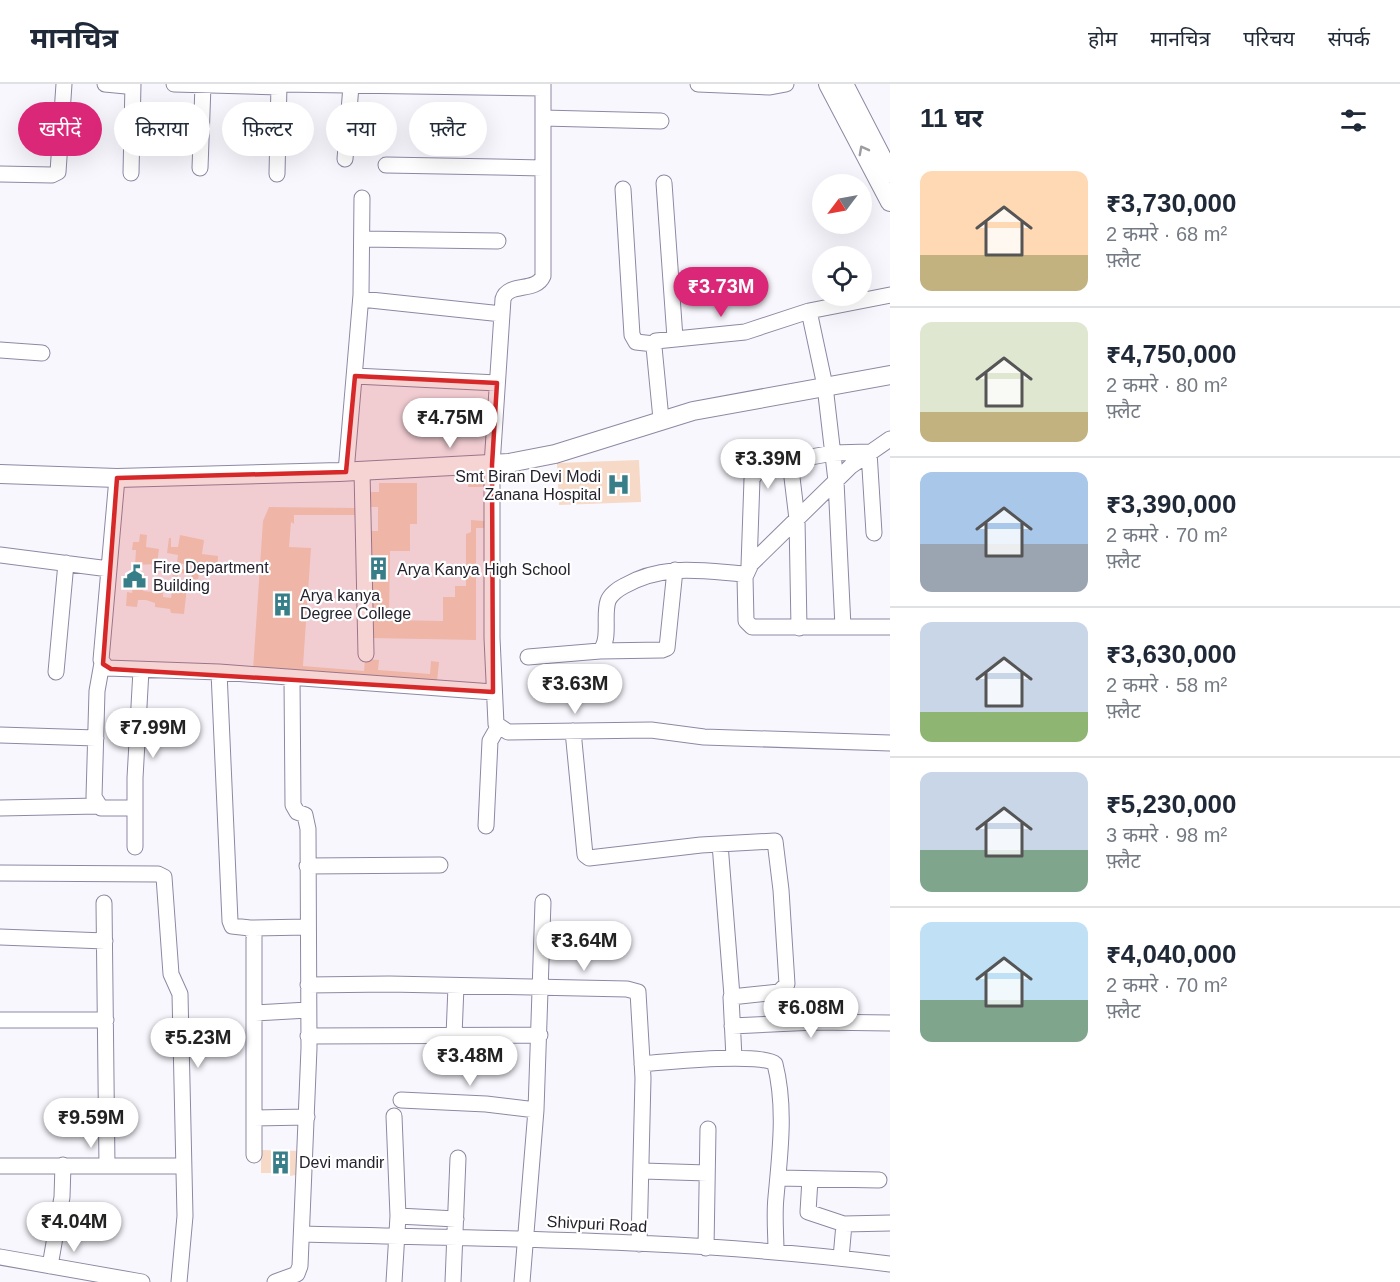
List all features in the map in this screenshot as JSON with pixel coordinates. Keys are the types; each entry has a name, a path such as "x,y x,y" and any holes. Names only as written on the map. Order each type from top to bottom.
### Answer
{"main road":[{"path":"828,84 886,175"},
{"path":"843,84 886,175 890,202"},
{"path":"0,474 117,478 354,472 492,465 555,454 662,419 890,375"}],"street":[{"path":"0,174 52,175 58,172 64,84"},
{"path":"105,84 126,86 132,84 131,173"},
{"path":"174,84 543,86 543,276 534,285 504,294 497,383 492,465 493,692 494,717 498,727 508,732 651,730 704,738 890,743"},
{"path":"699,84 771,87 786,84"},
{"path":"200,168 203,85"},
{"path":"277,174 280,85"},
{"path":"345,159 351,86"},
{"path":"543,118 661,121"},
{"path":"386,165 543,168"},
{"path":"664,183 675,338"},
{"path":"623,189 632,335 636,342 654,344 658,340 745,332 809,310 890,295"},
{"path":"362,198 361,299 355,376 354,472 366,654"},
{"path":"362,239 498,241"},
{"path":"361,299 502,314"},
{"path":"809,310 825,386 833,453 843,627"},
{"path":"654,344 662,419"},
{"path":"0,350 42,353"},
{"path":"355,376 497,383"},
{"path":"600,651 604,644 607,604 611,596 644,575 675,570 747,570 836,481 869,452 890,439"},
{"path":"869,452 833,453 761,466 754,474 747,570 747,625 757,628 890,627"},
{"path":"869,452 874,533"},
{"path":"790,461 797,519 799,628"},
{"path":"98,806 94,797 98,675 102,663 117,478"},
{"path":"0,555 109,569"},
{"path":"56,672 66,563"},
{"path":"528,657 667,648 675,570"},
{"path":"102,663 111,669 219,672 493,692"},
{"path":"135,847 141,670"},
{"path":"219,672 230,921 232,926 249,928 307,927"},
{"path":"275,1282 302,1278 300,1266 307,1117 306,818 292,805 292,679"},
{"path":"486,826 490,741 498,727"},
{"path":"573,731 586,857 594,858 720,843 775,841 781,890 785,989 779,992 732,996"},
{"path":"0,735 96,738"},
{"path":"0,808 98,806 135,808"},
{"path":"720,843 732,996 734,1058"},
{"path":"307,866 440,865"},
{"path":"0,873 158,874 164,877 171,974 180,994 185,1216 179,1256 179,1282"},
{"path":"522,1282 536,1110 543,902"},
{"path":"104,903 107,1166"},
{"path":"249,928 254,935 254,1155"},
{"path":"0,937 105,942"},
{"path":"308,985 627,989 638,992 642,1064 643,1171 639,1244"},
{"path":"454,1036 456,986"},
{"path":"255,1013 308,1010"},
{"path":"0,1020 106,1020"},
{"path":"732,1026 815,1022 890,1023"},
{"path":"308,1036 540,1035"},
{"path":"642,1064 734,1058 768,1059 775,1064 782,1128 776,1198 776,1252"},
{"path":"401,1100 486,1104 536,1110"},
{"path":"394,1116 398,1216 394,1282"},
{"path":"254,1118 307,1117"},
{"path":"706,1248 708,1129"},
{"path":"453,1282 458,1158"},
{"path":"50,1266 62,1197 63,1165"},
{"path":"0,1166 183,1166"},
{"path":"643,1171 707,1173"},
{"path":"779,1178 879,1180"},
{"path":"810,1179 808,1212 844,1224 890,1223"},
{"path":"398,1216 456,1219"},
{"path":"841,1257 844,1224"},
{"name":"Shivpuri Road","path":"302,1234 639,1244 841,1257 890,1264"},
{"path":"0,1257 142,1282"}],"highlighted area":[{"path":"355,376 497,383 492,465 493,692 111,669 103,664 117,478 346,472"}],"building":[{"path":"639,460 641,502 559,505 557,463"},
{"name":"Arya Kanya High School","path":"379,483 417,483 417,524 410,524 410,551 390,551 389,620 443,621 443,597 455,597 455,586 466,586 466,534 471,532 471,520 484,521 484,487 468,487 468,483 487,483 486,528 476,528 476,640 369,638 370,531 378,531 378,507 371,507 371,492 379,492"},
{"name":"Arya kanya Degree College","path":"269,507 356,508 356,515 294,515 294,524 291,522 289,547 311,548 303,666 364,671 365,659 379,660 378,670 430,674 431,661 439,662 436,692 253,670 263,521"},
{"path":"140,534 147,535 146,547 159,549 157,564 135,565 136,550 132,550 133,542 139,542"},
{"path":"180,535 204,540 202,554 218,556 217,572 200,569 198,579 191,580 192,574 178,573 178,585 187,587 184,614 171,613 170,609 155,607 155,603 146,600 138,600 137,607 126,606 127,592 132,593 133,585 144,586 143,591 163,593 163,597 171,598 172,591 179,593 179,587 172,586 173,571 178,568 192,571 193,565 177,563 178,555 167,553 169,538 171,538 171,547 178,547"},
{"name":"Devi mandir","path":"261,1150 303,1151 301,1174 290,1176 290,1173 261,1173"}],"place":[{"name":"Smt Biran Devi Modi Zanana Hospital","path":"619,485"},
{"name":"Arya Kanya High School","path":"379,569"},
{"name":"Fire Department Building","path":"135,576"},
{"name":"Arya kanya Degree College","path":"282,604"},
{"name":"Devi mandir","path":"281,1162"}]}
